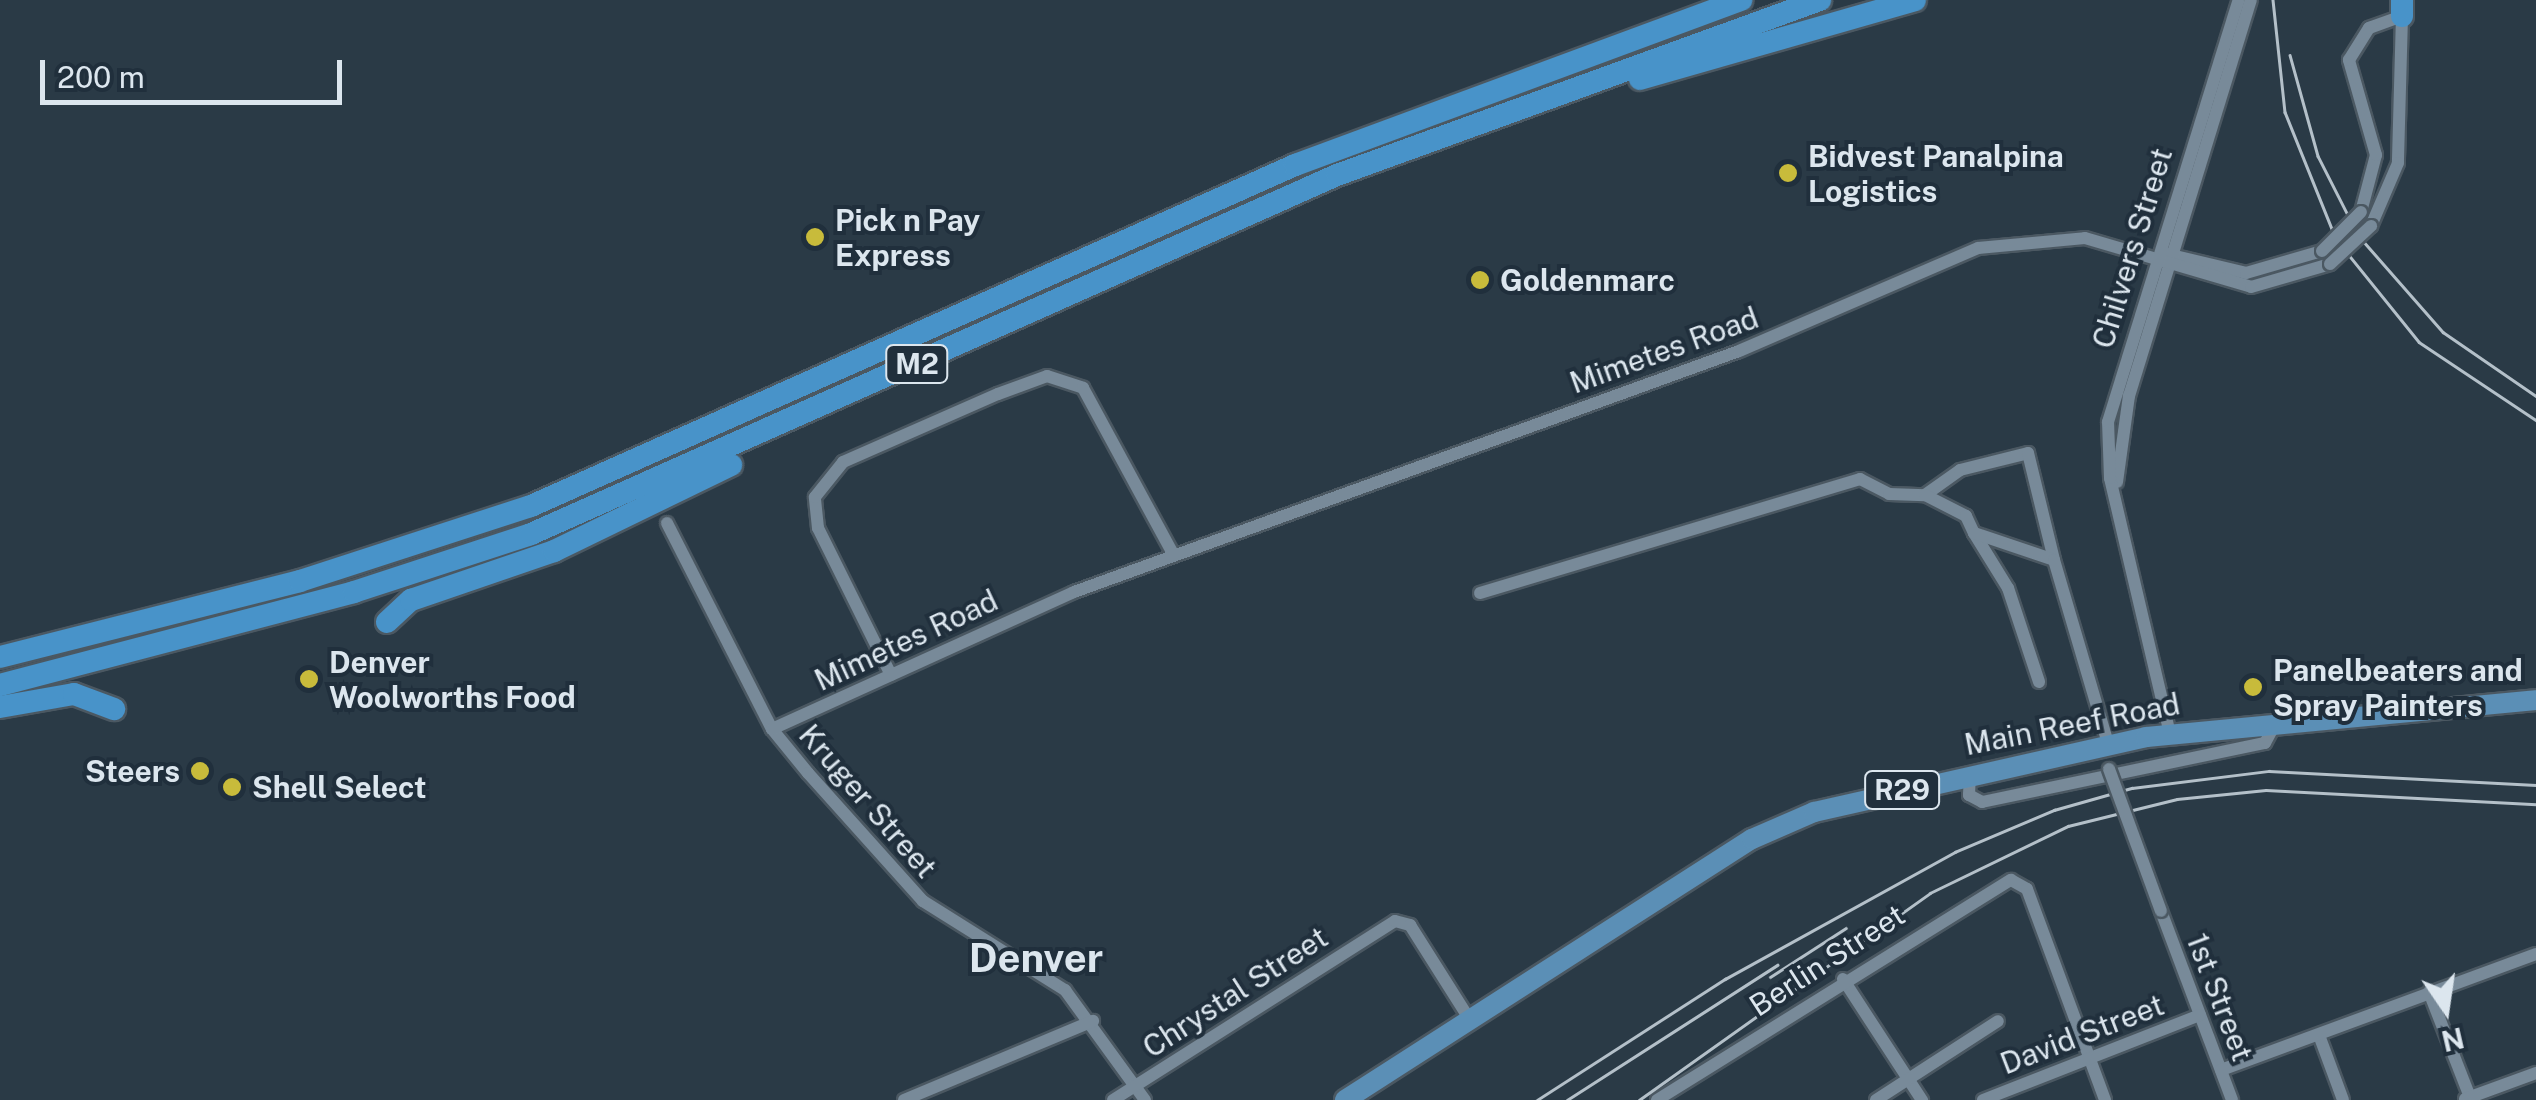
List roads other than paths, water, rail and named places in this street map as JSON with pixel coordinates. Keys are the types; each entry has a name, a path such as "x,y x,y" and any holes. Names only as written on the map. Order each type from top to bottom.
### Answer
{"highway":[{"path":"1693,17 1730,0"},
{"name":"M2","path":"0,658 300,581 531,506 1295,165 1742,0"},
{"name":"M2","path":"0,684 496,546 1436,137 1820,0"},
{"path":"1436,137 1916,0"},
{"path":"386,622 411,600 659,504 960,345"},
{"path":"0,707 74,694 114,709"}],"main road":[{"name":"Main Reef Road","path":"1345,1100 1775,827 1970,775 2108,744 2276,722 2536,700"}],"street":[{"name":"Chilvers Street","path":"2170,734 2121,515 2108,422 2239,0"},
{"name":"Chilvers Street","path":"2121,515 2120,436 2251,0"},
{"name":"Mimetes Road","path":"772,730 1173,554 1739,351 1978,248 2046,236 2130,250 2251,287 2330,264 2371,226 2398,163 2402,8"},
{"path":"2173,263 2257,272 2322,251 2361,212 2376,154 2349,60 2369,28 2402,8"},
{"path":"891,675 818,528 815,497 843,462 1014,387 1046,376 1083,388 1173,554"},
{"path":"1925,494 1944,476 2028,453 2054,560 2108,744"},
{"path":"1480,593 1852,478 1925,494 1966,516 2008,588 2039,682"},
{"name":"Kruger Street","path":"667,523 772,730 910,890 1021,958 1092,1021 1145,1100"},
{"path":"1974,533 2054,560"},
{"path":"1970,775 1969,795 1982,802 2110,769 2266,743 2276,722"},
{"name":"1st Street","path":"2110,769 2232,1100"},
{"name":"Berlin Street","path":"1657,1100 1991,885 2011,880 2027,889 2090,1059"},
{"name":"Chrystal Street","path":"1113,1100 1384,926 1410,926 1470,1020"},
{"path":"2221,1070 2536,954"},
{"path":"1843,980 1922,1100"},
{"path":"2430,992 2468,1099 2536,1073"},
{"name":"David Street","path":"1983,1100 2200,1015"},
{"path":"904,1100 1092,1021"},
{"path":"1876,1100 1998,1021"},
{"path":"2319,1035 2343,1100"},
{"path":"2090,1059 2105,1100"}],"railway":[{"path":"2273,0 2285,112 2336,239 2419,342 2536,420"},
{"path":"2290,55 2318,156 2358,235 2443,332 2536,396"},
{"path":"1537,1100 1725,979 1955,852 2054,810 2132,788 2269,771 2536,785"},
{"path":"1639,1100 1930,893 2068,826 2177,799 2266,790 2536,804"},
{"path":"1770,977 1846,928"},
{"path":"1567,1100 1777,965"}],"place":[{"name":"Bidvest Panalpina Logistics","path":"1788,173"},
{"name":"Pick n Pay Express","path":"815,237"},
{"name":"Goldenmarc","path":"1480,280"},
{"name":"Denver Woolworths Food","path":"309,679"},
{"name":"Panelbeaters and Spray Painters","path":"2253,687"},
{"name":"Steers","path":"200,771"},
{"name":"Shell Select","path":"232,787"}],"district":[{"name":"Denver","path":"1036,958"}]}
